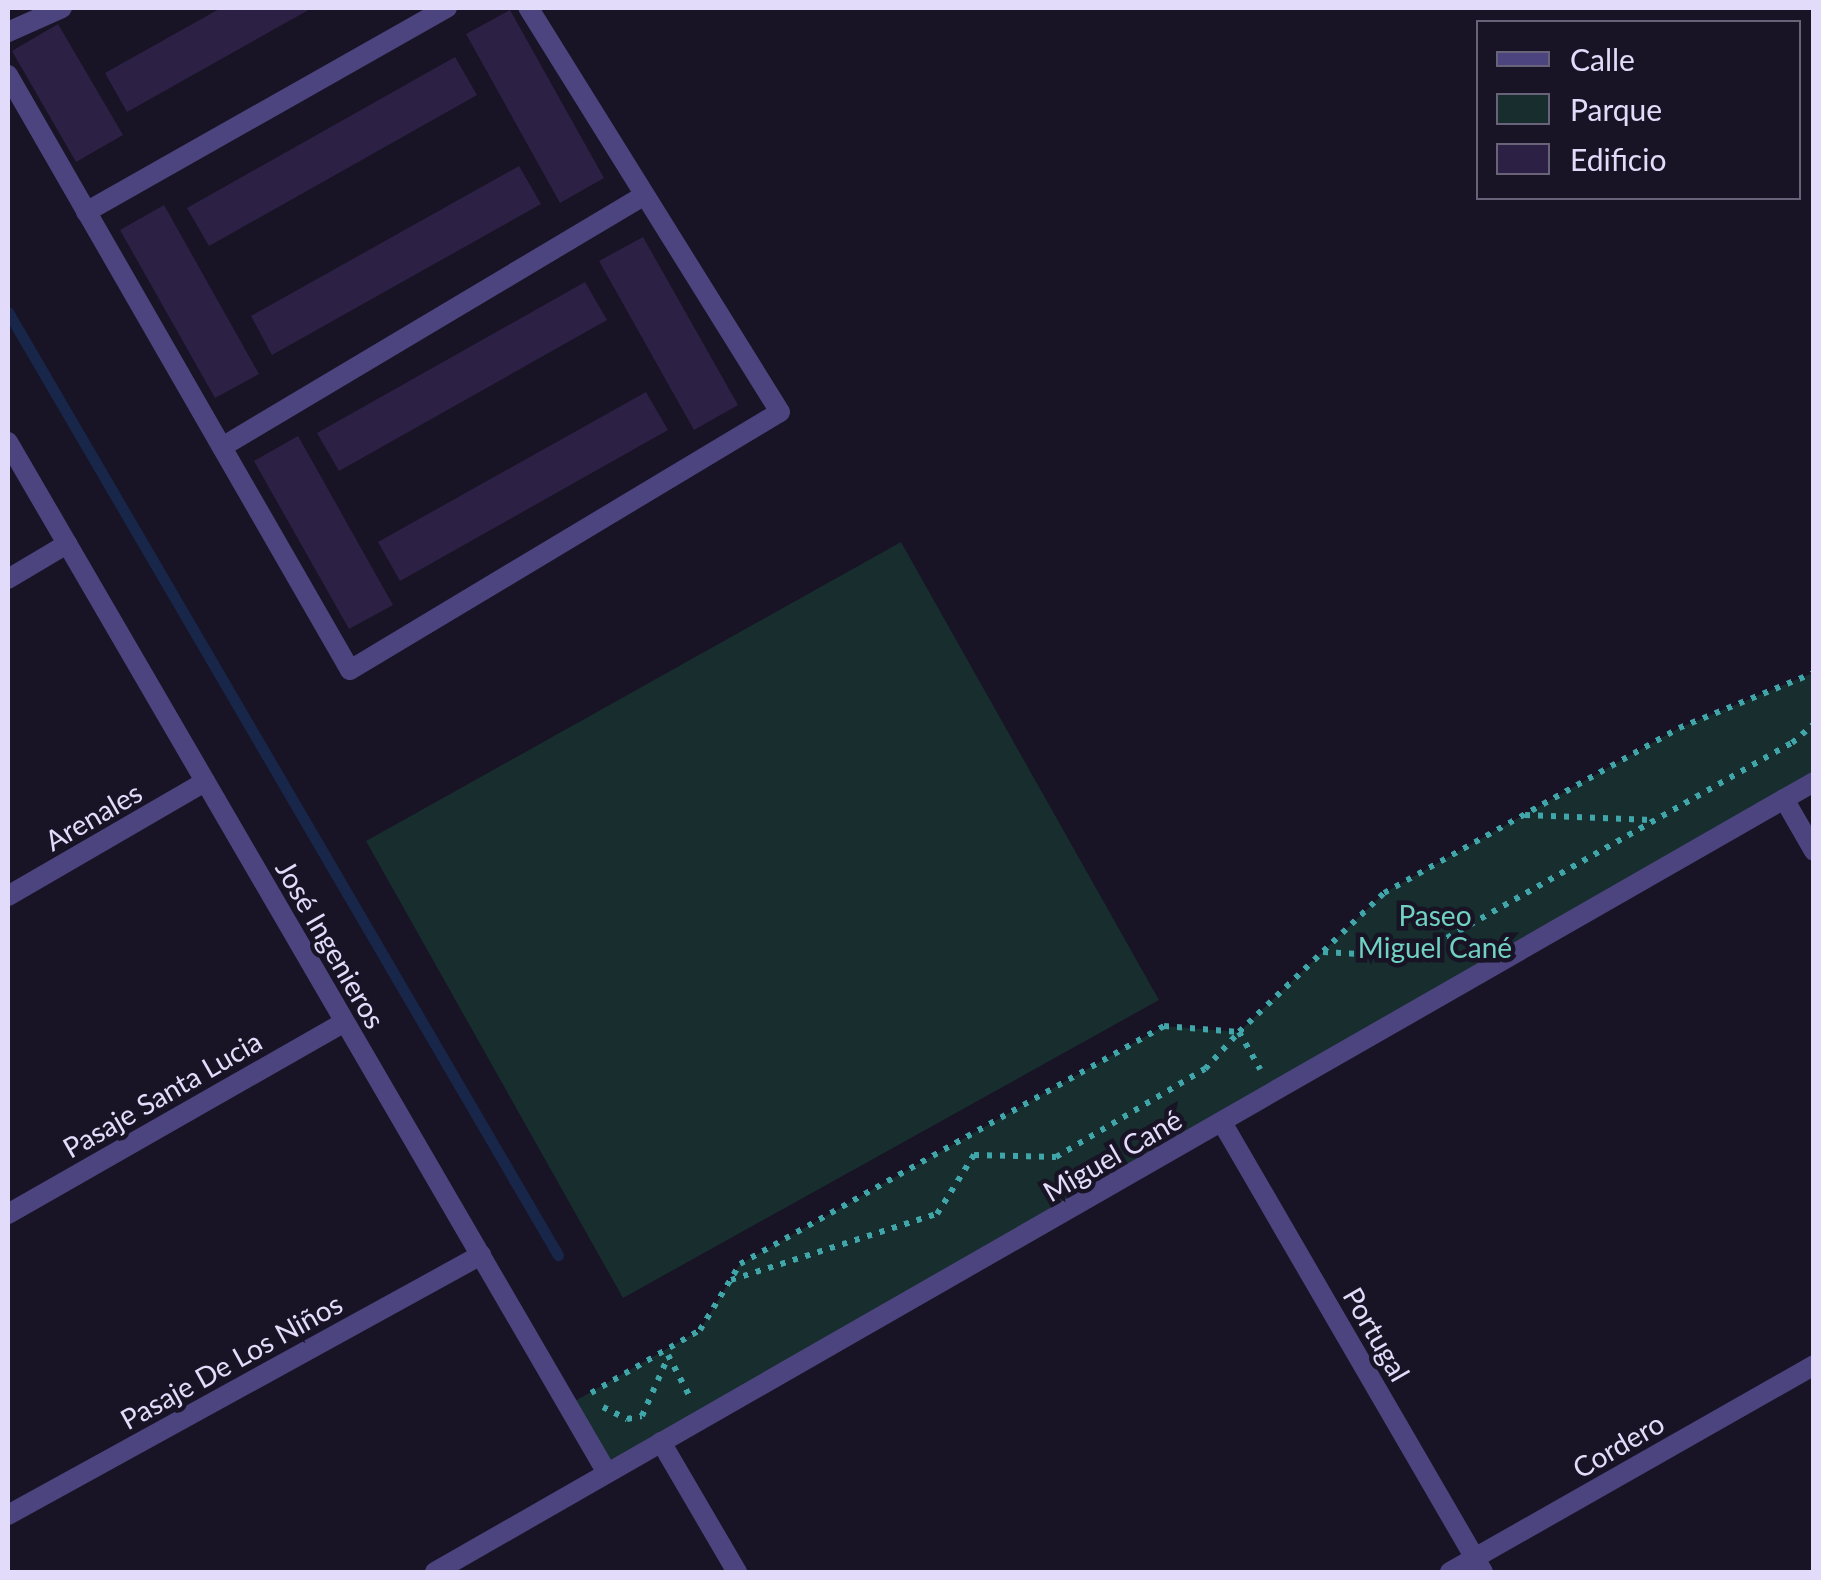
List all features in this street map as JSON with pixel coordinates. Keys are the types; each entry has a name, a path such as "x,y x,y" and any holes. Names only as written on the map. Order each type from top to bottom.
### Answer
{"street":[{"path":"8,32 62,8"},
{"path":"86,212 447,8"},
{"path":"8,75 350,670 780,412 529,8"},
{"path":"222,447 645,195"},
{"name":"José Ingenieros","path":"8,442 607,1473"},
{"path":"8,579 67,544"},
{"name":"Arenales","path":"8,896 205,782"},
{"name":"Miguel Cané","path":"435,1572 1814,782"},
{"path":"1784,799 1814,851"},
{"name":"Pasaje Santa Lucia","path":"8,1214 344,1022"},
{"name":"Portugal","path":"1223,1124 1479,1566"},
{"name":"Pasaje De Los Niños","path":"8,1515 481,1255"},
{"name":"Cordero","path":"1450,1572 1479,1566 1814,1364"},
{"path":"661,1442 737,1572"}],"path":[{"path":"730,1280 937,1214 974,1156 1056,1156 1205,1069 1384,893 1679,728 1814,673"},
{"path":"1322,952 1413,957 1792,743 1814,724"},
{"path":"1523,815 1656,820"},
{"path":"666,1353 642,1416 627,1419 584,1396 666,1353 700,1330 740,1264 1164,1026 1239,1032"},
{"path":"1239,1032 1275,1094"},
{"path":"666,1353 702,1419"}],"green space":[{"path":"901,542 1159,1000 623,1298 366,841"},
{"name":"Paseo Miguel Cané","path":"1813,673 1813,781 607,1473 568,1405 700,1330 740,1264 1164,1026 1239,1032 1384,893 1679,728"}],"building":[{"path":"221,8 312,8 127,112 105,73"},
{"path":"510,10 604,178 560,203 466,34"},
{"path":"58,24 123,135 76,162 12,51"},
{"path":"455,57 477,95 209,246 187,208"},
{"path":"519,166 541,204 272,355 251,316"},
{"path":"164,205 259,374 215,398 120,230"},
{"path":"643,237 738,405 694,430 599,261"},
{"path":"585,282 607,320 339,471 317,433"},
{"path":"646,392 668,430 400,581 378,542"},
{"path":"298,436 393,605 349,629 254,461"}],"waterway":[{"path":"8,312 558,1255"}]}
